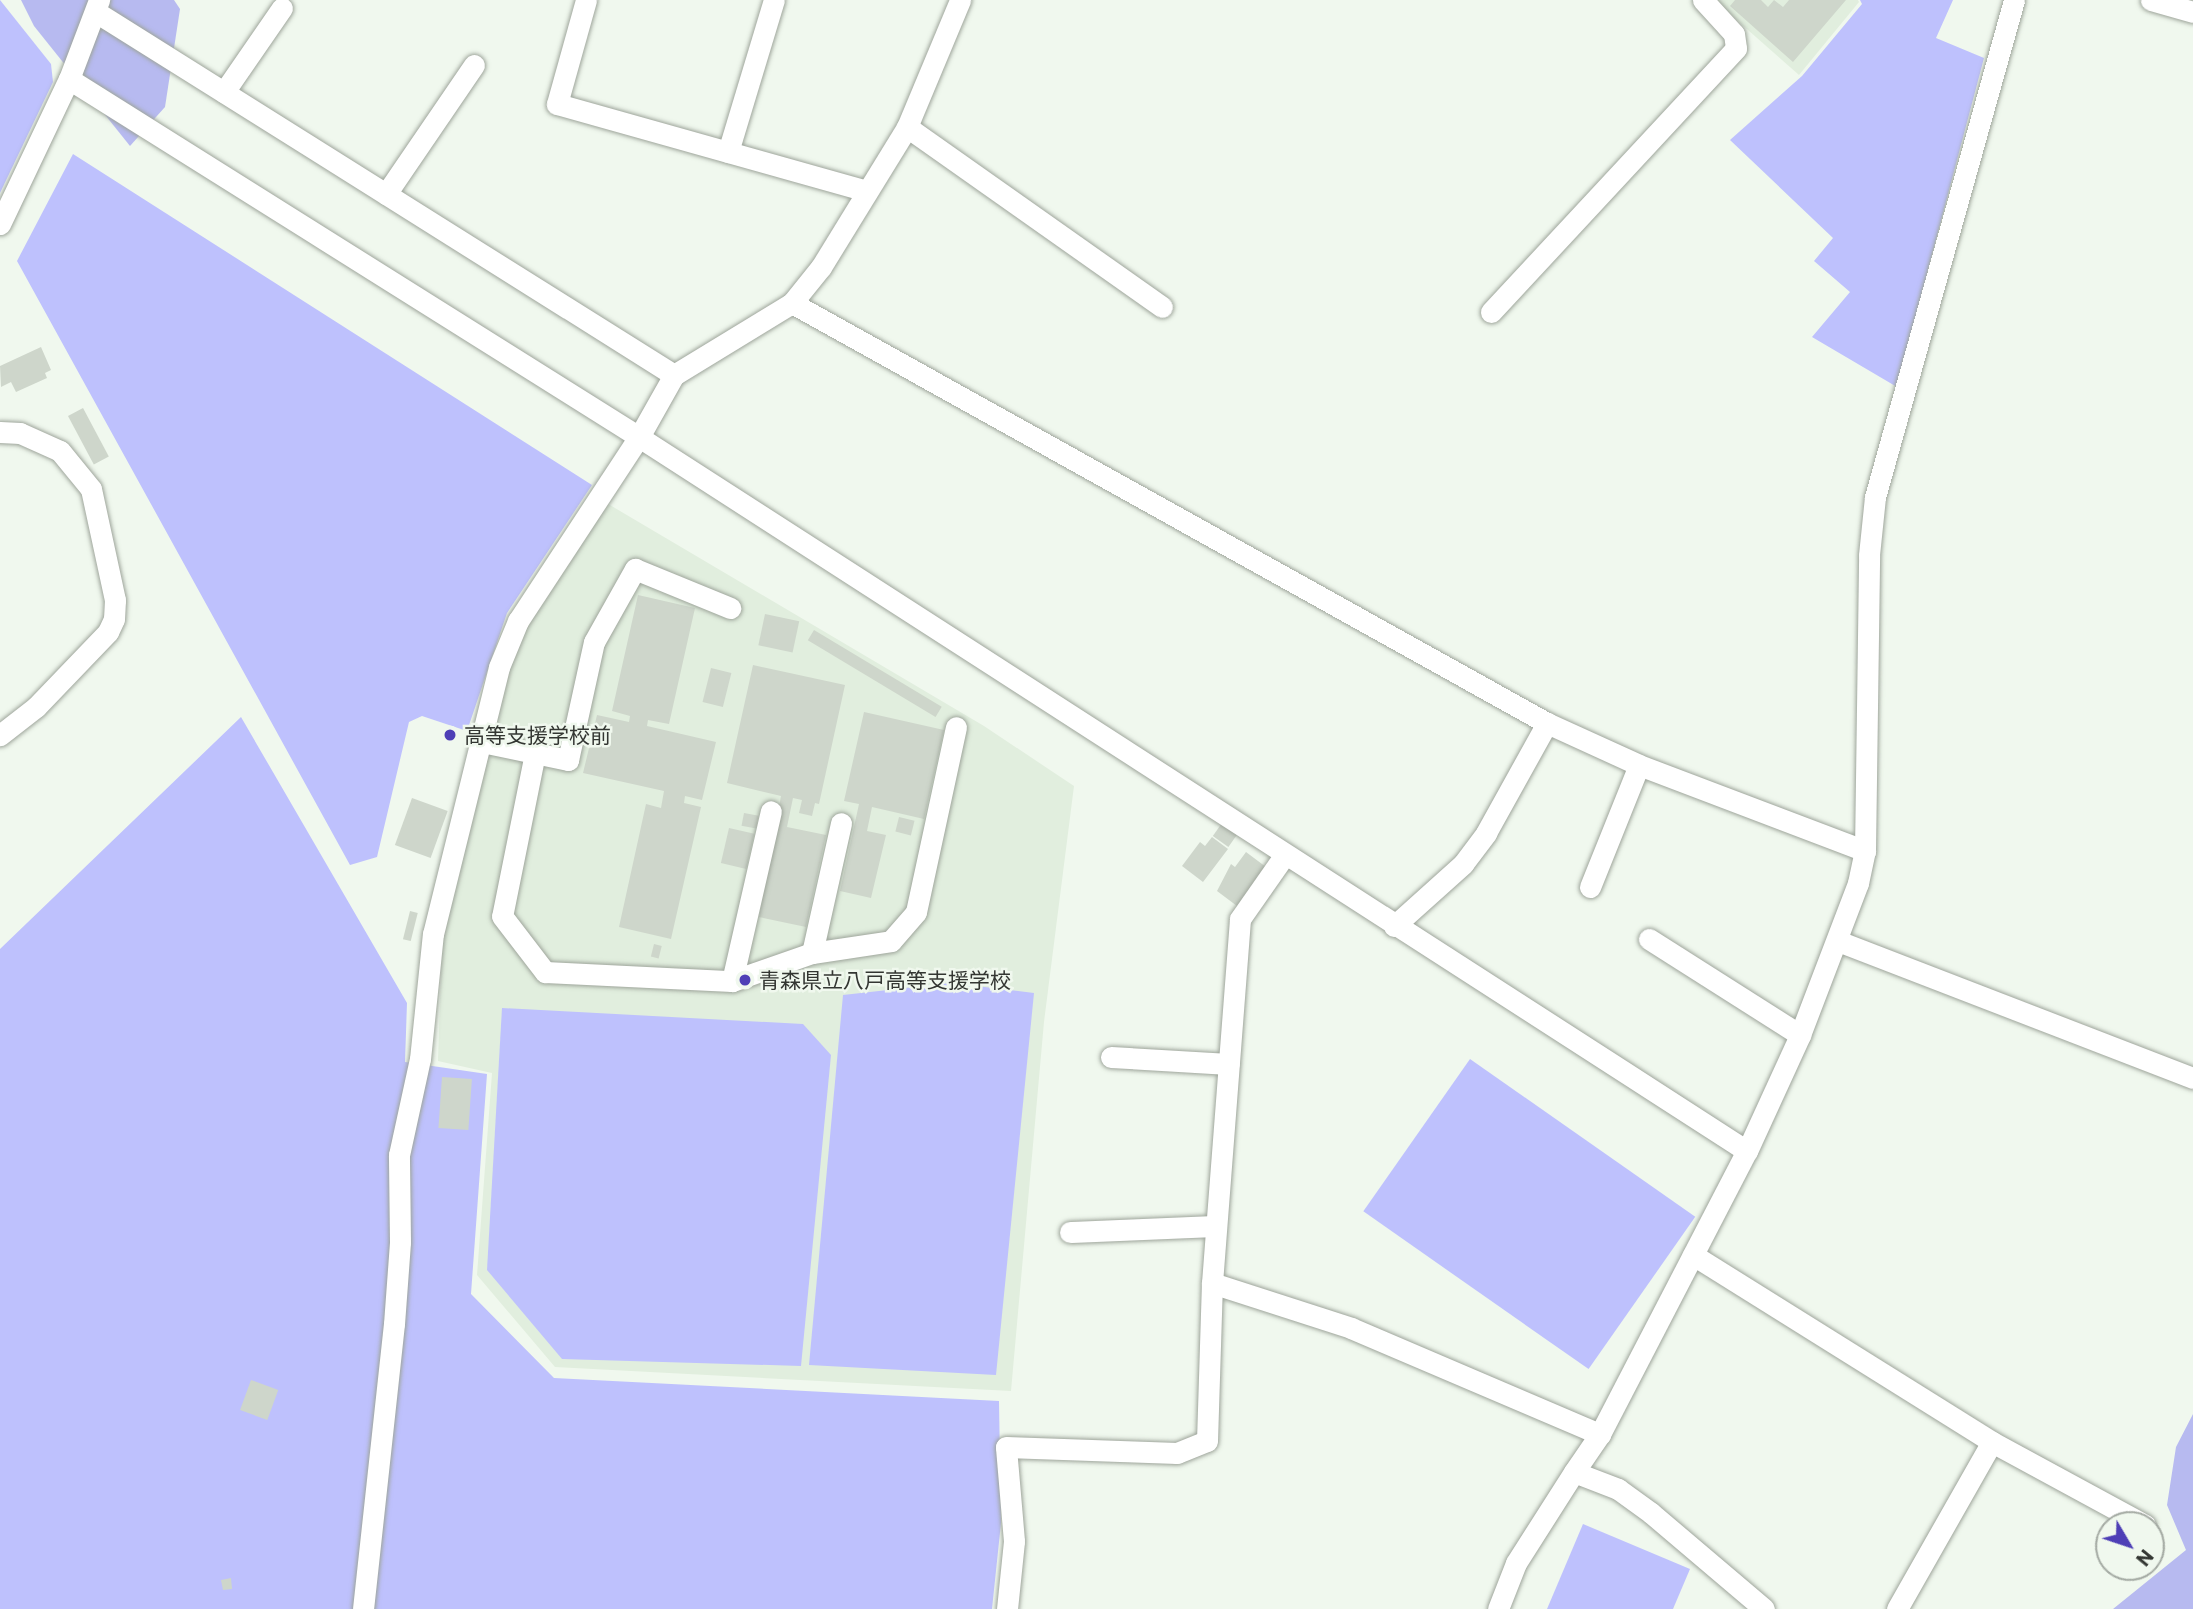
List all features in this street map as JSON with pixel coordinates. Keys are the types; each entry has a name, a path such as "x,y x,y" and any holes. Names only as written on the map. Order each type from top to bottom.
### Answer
{"street":[{"path":"586,0 557,104 867,191"},
{"path":"363,1609 394,1324 400,1241 399,1155 420,1059 433,934 499,667 518,621 639,437 674,375 792,303 821,267 908,127 960,0"},
{"path":"1491,312 1736,48 1734,34 1703,0"},
{"path":"1498,1609 1516,1563 1600,1434 1747,1151 1800,1035 1838,941 1866,851 1869,555 1875,497 2014,0"},
{"path":"2151,0 2193,12"},
{"path":"728,152 766,2"},
{"path":"0,224 69,79 97,6 224,92 674,375"},
{"path":"224,92 282,8"},
{"path":"386,194 474,65"},
{"path":"69,79 639,437 1284,856 1747,1151"},
{"path":"908,127 1162,307"},
{"path":"792,303 1547,723 1639,765 1866,851"},
{"path":"0,432 20,433 60,451 91,489 115,600 114,619 108,632 36,707 0,735"},
{"path":"482,742 568,760 594,642 635,569 730,608"},
{"path":"1394,926 1463,864 1486,833 1547,723"},
{"path":"535,753 502,916 545,972 732,981 812,953 891,941 916,912 956,727"},
{"path":"1590,887 1639,765"},
{"path":"732,981 771,811"},
{"path":"812,953 841,823"},
{"path":"1007,1609 1014,1541 1006,1447 1177,1453 1207,1441 1212,1283 1240,919 1284,856"},
{"path":"1649,939 1800,1035"},
{"path":"1838,941 2193,1078"},
{"path":"1111,1057 1229,1064"},
{"path":"1070,1232 1216,1226"},
{"path":"1693,1255 1992,1442 2119,1511"},
{"path":"1212,1283 1351,1328 1600,1434"},
{"path":"1897,1609 1992,1442"},
{"path":"1574,1472 1618,1489 1651,1513 1758,1607"}],"shaded area":[{"path":"0,0 51,64 53,82 0,193"},
{"path":"21,0 174,0 180,9 165,107 130,146 34,26"},
{"path":"1714,0 1858,0 1859,2 1799,75"},
{"path":"1860,0 1953,0 1936,38 1984,58 1897,387 1812,337 1850,292 1814,261 1833,238 1730,140 1802,76 1862,4"},
{"path":"73,154 592,485 507,613 467,731 422,716 409,722 377,857 350,865 17,261"},
{"name":"青森県立八戸高等支援学校","path":"598,498 984,726 1074,786 1044,1022 1011,1391 555,1367 477,1275 492,1073 438,1061 442,938 499,667"},
{"path":"241,717 407,1003 405,1062 487,1074 471,1294 554,1378 999,1401 1001,1523 992,1609 0,1609 0,949"},
{"path":"951,983 1034,993 996,1375 809,1365 843,995"},
{"path":"502,1008 803,1024 831,1055 801,1366 562,1359 487,1270"},
{"path":"1470,1059 1695,1217 1589,1369 1363,1211"},
{"path":"2193,1414 2193,1609 2113,1609 2148,1581 2165,1581 2165,1567 2186,1550 2167,1505 2176,1447"},
{"path":"1583,1524 1690,1569 1673,1609 1547,1609"}],"building":[{"path":"1735,0 1761,0 1768,7 1774,0 1783,7 1789,0 1846,0 1793,62 1730,6"},
{"path":"41,347 51,370 45,373 47,378 16,392 11,382 1,387 0,366"},
{"path":"83,408 109,457 94,465 68,416"},
{"path":"638,595 695,608 669,724 648,720 647,726 716,742 702,800 685,796 684,803 701,807 671,939 619,927 646,804 661,808 664,791 583,773 597,715 629,722 630,716 612,711"},
{"path":"765,614 799,621 793,653 758,645"},
{"path":"814,630 942,707 936,717 808,640"},
{"path":"753,665 845,685 819,804 815,803 812,816 799,813 802,800 793,798 787,827 826,835 806,927 759,917 781,796 727,783"},
{"path":"711,668 731,673 723,707 703,702"},
{"path":"864,712 944,730 924,819 872,807 867,831 886,835 871,898 840,891 859,804 844,801"},
{"path":"412,798 448,811 431,858 395,845"},
{"path":"744,813 759,816 756,829 742,826"},
{"path":"899,817 915,821 911,835 895,832"},
{"path":"1222,823 1238,834 1228,847 1213,836"},
{"path":"729,828 754,834 746,869 721,863"},
{"path":"1212,837 1228,849 1203,882 1182,866 1200,842 1205,846"},
{"path":"1246,852 1266,867 1237,906 1217,891 1231,864 1235,867"},
{"path":"410,911 418,913 411,941 403,939"},
{"path":"654,944 662,946 659,959 651,957"},
{"path":"442,1077 472,1079 468,1130 438,1128"},
{"path":"251,1380 278,1390 267,1420 240,1410"},
{"path":"231,1578 232,1589 223,1590 221,1580"}],"place":[{"name":"高等支援学校前","path":"450,735"},
{"name":"青森県立八戸高等支援学校","path":"745,980"}]}
